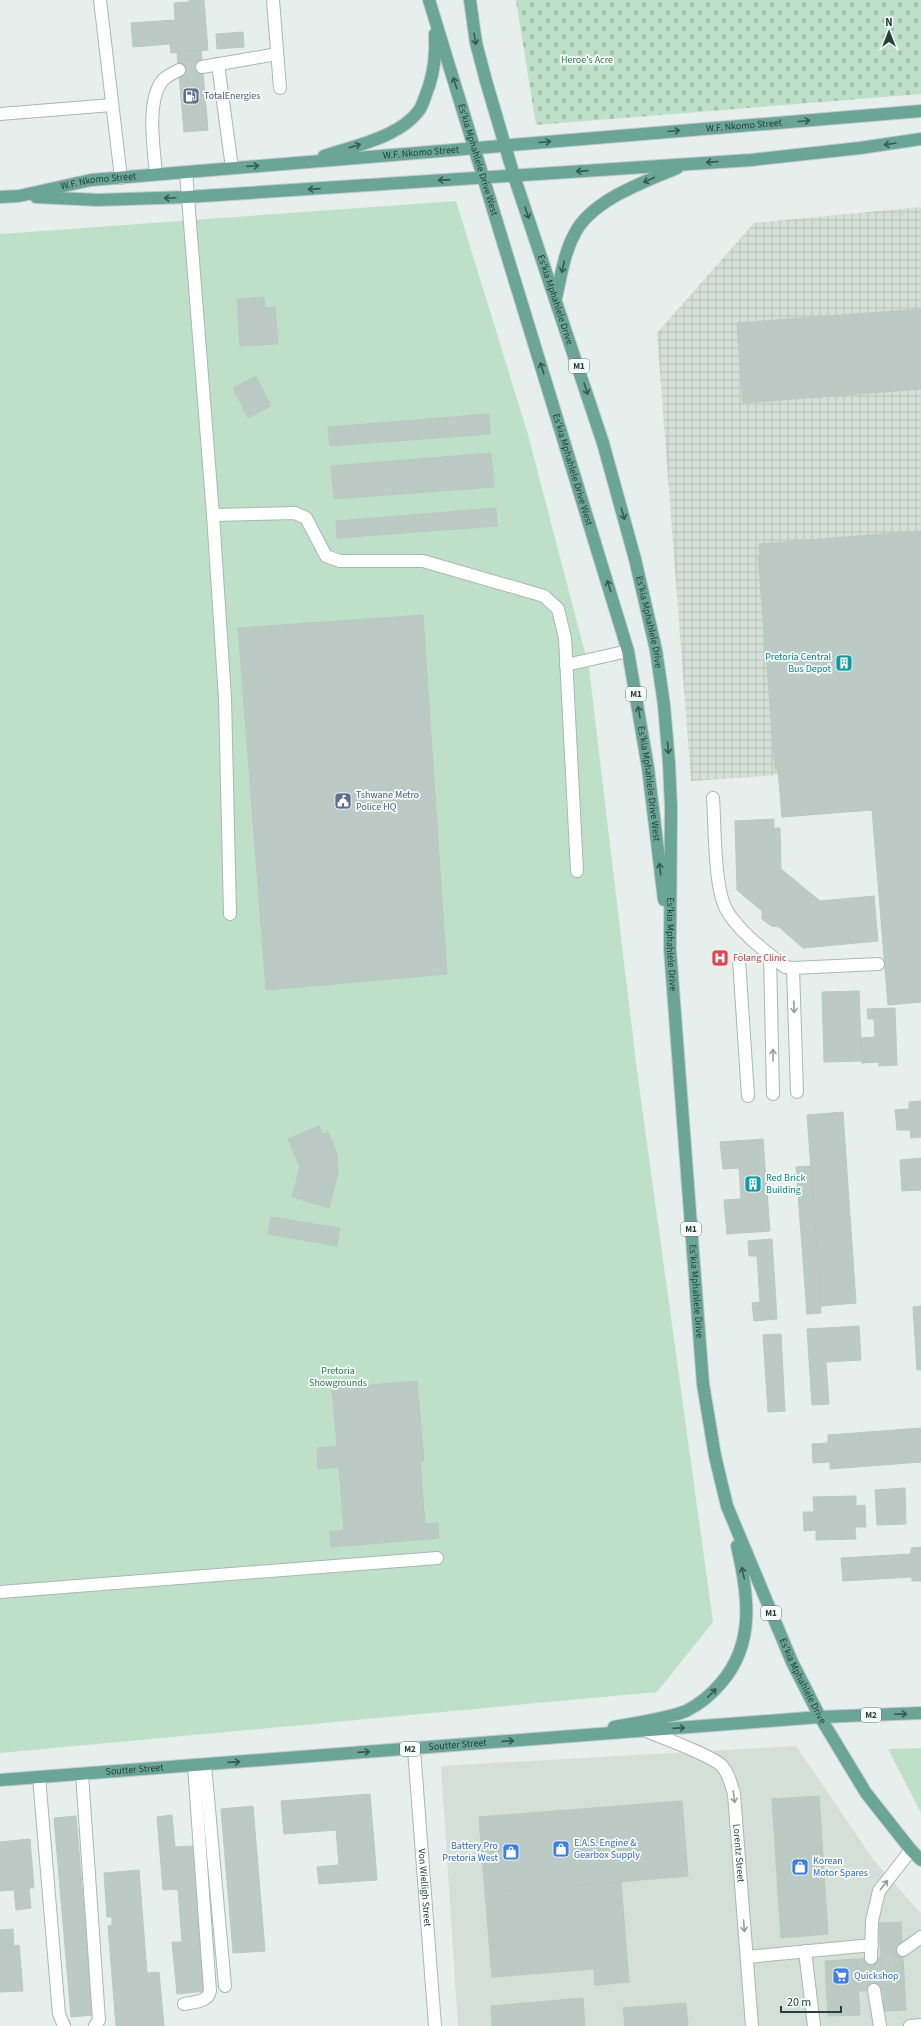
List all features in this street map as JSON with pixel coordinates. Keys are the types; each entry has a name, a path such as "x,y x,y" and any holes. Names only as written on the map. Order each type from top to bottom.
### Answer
{"main road":[{"name":"Es'kia Mphahlele Drive West","path":"429,0 628,651 648,768 670,949"},
{"name":"Es'kia Mphahlele Drive","path":"470,0 476,43 514,176 556,298 603,443 636,559 656,650 664,705 671,799 670,949 703,1384 715,1456 727,1506 786,1649 820,1717 866,1793 911,1850 921,1860"},
{"path":"304,162 379,138 402,125 420,108 435,65 436,56 433,14"},
{"name":"W.F. Nkomo Street","path":"18,196 91,180 921,111"},
{"name":"W.F. Nkomo Street","path":"0,197 18,196 98,200 187,197 750,160 860,148 921,139"},
{"path":"556,298 565,260 575,233 586,217 604,203 635,186 685,164"},
{"path":"570,1737 684,1712 710,1696 728,1675 741,1651 745,1634 747,1605 745,1578 727,1506"},
{"name":"M2","path":"820,1717 921,1713"},
{"name":"Soutter Street","path":"0,1780 820,1717"}],"street":[{"path":"100,0 121,178"},
{"path":"273,0 280,88"},
{"path":"202,67 277,54"},
{"path":"218,64 232,168"},
{"path":"156,174 152,123 154,103 159,86 165,78 179,70"},
{"path":"0,114 112,105"},
{"path":"186,172 213,515 225,698 230,914"},
{"path":"213,515 295,513 306,518 326,556 340,561 423,561 544,596 558,609 565,638 577,872"},
{"path":"566,665 628,651"},
{"path":"713,798 719,886 726,909 734,921 785,967 793,968 878,964"},
{"path":"770,955 773,1094"},
{"path":"739,960 748,1096"},
{"path":"793,968 797,1092"},
{"path":"0,1592 437,1558"},
{"name":"Lorentz Street","path":"646,1731 718,1762 729,1776 734,1794 752,2026"},
{"name":"Von Wielligh Street","path":"414,1749 434,2026"},
{"path":"200,1765 225,1986"},
{"path":"184,2004 205,1999 209,1996 210,1991 200,1765"},
{"path":"82,1774 99,2020 95,2026"},
{"path":"39,1777 59,2014 64,2026"},
{"path":"871,1958 872,1922 879,1891 911,1850"},
{"path":"903,1950 921,1937"},
{"path":"747,1957 872,1945"},
{"path":"805,1951 814,2026"},
{"path":"874,1990 880,2026"},
{"path":"910,2026 921,2025"}],"shaded area":[{"path":"921,207 921,531 758,556 775,769 778,769 778,775 691,781 657,333 754,223"},
{"path":"796,1746 873,1859 921,1914 921,2026 458,2026 441,1766"}],"green space":[{"name":"Heroe's Acre","path":"516,0 921,0 921,94 536,125"},
{"name":"Pretoria Showgrounds","path":"456,201 527,431 589,668 637,1071 713,1622 657,1692 0,1753 0,234"},
{"path":"921,1748 921,1813 888,1749"}],"building":[{"path":"189,0 204,0 208,50 171,53 170,44 133,47 131,23 175,20 174,3 189,2"},
{"path":"243,32 244,47 217,49 216,34"},
{"path":"201,50 208,130 184,132 177,52"},
{"path":"264,297 265,308 275,307 278,344 240,346 237,299"},
{"path":"921,309 921,389 743,403 737,323"},
{"path":"256,376 271,406 248,418 233,388"},
{"path":"489,414 490,434 330,446 328,427"},
{"path":"491,453 494,487 334,499 331,466"},
{"path":"496,508 497,526 337,538 336,521"},
{"name":"Pretoria Central Bus Depot","path":"921,531 921,1002 888,1005 872,810 782,817 778,769 775,769 758,556 760,556 759,544"},
{"name":"Tshwane Metro Police HQ","path":"423,615 447,974 266,990 238,628"},
{"path":"774,819 774,828 780,828 781,869 820,901 874,896 878,941 803,948 779,927 771,926 762,919 762,911 737,890 735,821"},
{"path":"859,991 862,1061 824,1062 822,992"},
{"path":"895,1008 897,1065 879,1066 879,1062 862,1063 861,1038 875,1037 874,1019 868,1019 867,1009"},
{"path":"921,1101 921,1137 911,1138 910,1130 897,1130 895,1110 909,1109 909,1102"},
{"path":"843,1112 856,1303 821,1306 807,1115"},
{"path":"319,1126 323,1134 328,1132 337,1154 338,1173 329,1208 292,1197 300,1167 288,1139"},
{"name":"Red Brick Building","path":"763,1139 770,1231 727,1234 724,1200 741,1199 739,1168 723,1169 720,1142"},
{"path":"921,1158 921,1190 902,1191 900,1160"},
{"path":"811,1166 821,1313 807,1314 796,1167"},
{"path":"271,1217 340,1228 337,1246 268,1234"},
{"path":"772,1239 777,1319 754,1321 752,1303 760,1302 757,1256 749,1256 748,1241"},
{"path":"921,1306 921,1370 917,1370 913,1307"},
{"path":"859,1326 861,1360 826,1362 829,1404 812,1405 807,1329"},
{"path":"781,1334 785,1411 768,1412 763,1335"},
{"path":"417,1381 424,1461 420,1461 425,1524 438,1523 439,1538 331,1547 330,1532 344,1530 339,1467 318,1469 317,1448 337,1446 332,1388"},
{"path":"921,1428 921,1462 830,1469 830,1462 813,1463 812,1444 828,1443 828,1435"},
{"path":"905,1488 906,1524 877,1525 875,1490"},
{"path":"856,1496 856,1506 865,1505 866,1527 855,1527 856,1539 816,1540 816,1530 804,1531 803,1512 814,1512 813,1497"},
{"path":"921,1547 921,1581 912,1581 912,1577 843,1581 841,1558 911,1554 911,1548"},
{"path":"370,1794 377,1880 319,1884 317,1867 339,1865 336,1830 284,1834 281,1801"},
{"name":"Korean Motor Spares","path":"819,1796 828,1934 781,1938 772,1799"},
{"path":"682,1801 688,1876 485,1893 479,1817"},
{"path":"253,1806 265,1951 233,1953 221,1809"},
{"path":"172,1815 175,1847 194,1846 206,1991 177,1994 172,1942 182,1942 178,1889 163,1890 157,1817"},
{"path":"76,1816 93,2015 71,2017 54,1818"},
{"path":"30,1839 34,1888 29,1888 31,1908 16,1910 14,1890 0,1891 0,1842"},
{"path":"139,1870 147,1973 159,1972 164,2026 116,2026 108,1926 112,1925 112,1917 107,1917 104,1873"},
{"path":"621,1882 629,1982 595,1985 594,1969 492,1977 485,1893"},
{"path":"901,1922 906,2010 884,2011 883,1990 858,1991 856,1959 881,1958 879,1923"},
{"path":"13,1929 14,1946 19,1945 23,1991 0,1992 0,1930"},
{"path":"856,1959 860,2015 828,2016 825,1961"},
{"path":"583,1998 585,2026 492,2026 491,2006"},
{"path":"686,2003 688,2026 625,2026 623,2008"}],"tunnel":[{"path":"179,70 202,67"},
{"path":"873,1977 903,1950"}],"place":[{"name":"TotalEnergies","path":"191,96"},
{"name":"Pretoria Central Bus Depot","path":"844,663"},
{"name":"Tshwane Metro Police HQ","path":"343,801"},
{"name":"Folang Clinic","path":"720,958"},
{"name":"Red Brick Building","path":"753,1184"},
{"name":"E.A.S. Engine & Gearbox Supply","path":"561,1849"},
{"name":"Battery Pro Pretoria West","path":"511,1852"},
{"name":"Korean Motor Spares","path":"800,1867"},
{"name":"Quickshop","path":"841,1976"}]}
